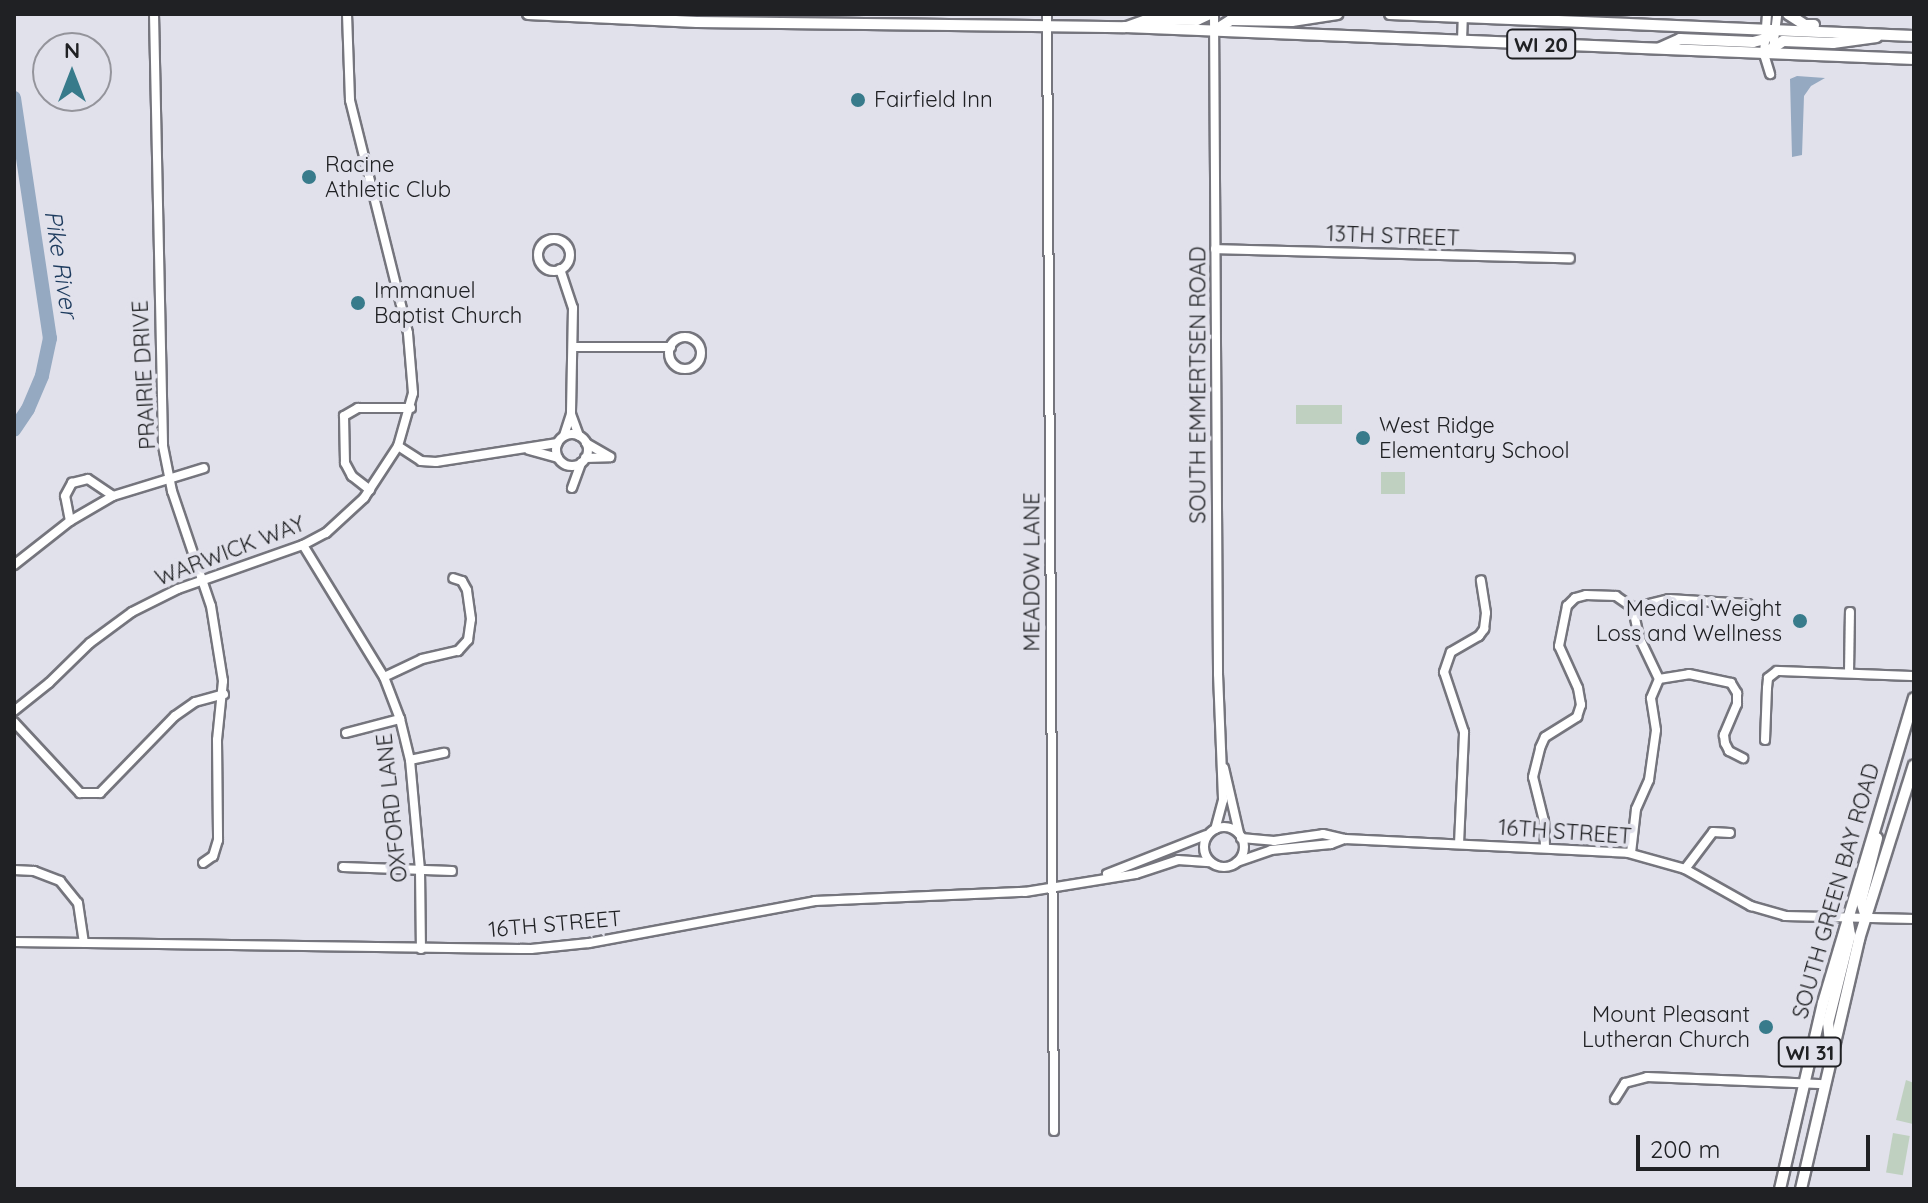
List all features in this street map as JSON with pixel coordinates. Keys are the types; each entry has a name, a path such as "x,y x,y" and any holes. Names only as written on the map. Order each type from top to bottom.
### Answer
{"main road":[{"name":"WI 20","path":"528,14 697,22 1125,27 1659,49 1890,34 1914,36"},
{"path":"1125,27 1149,19 1197,20 1212,14"},
{"path":"1214,31 1231,20 1292,21 1337,14"},
{"name":"WI 20","path":"1390,14 1463,16 1769,41 1914,59"},
{"path":"1788,14 1805,25 1880,29 1890,34"},
{"name":"SOUTH GREEN BAY ROAD","path":"1780,1189 1802,1083 1848,916 1914,698"},
{"name":"SOUTH GREEN BAY ROAD","path":"1801,1189 1866,917 1914,765"},
{"path":"1866,917 1861,901 1874,858 1877,820"},
{"path":"1831,1056 1828,1023 1850,935 1848,916"}],"street":[{"name":"PRAIRIE DRIVE","path":"154,14 160,392 169,477 214,619 224,694 217,740 218,840 213,856 203,863"},
{"name":"WARWICK WAY","path":"14,711 110,627 155,600 303,545 346,517 370,490 398,446 411,408 413,375 405,311 350,100 347,14"},
{"name":"MEADOW LANE","path":"1047,14 1054,1131"},
{"name":"SOUTH EMMERTSEN ROAD","path":"1212,14 1223,800 1212,831"},
{"path":"1767,14 1770,74"},
{"path":"1769,41 1777,14"},
{"path":"1462,41 1463,16"},
{"name":"13TH STREET","path":"1215,249 1570,258"},
{"path":"558,458 561,439 571,414 573,347 573,308 560,269"},
{"path":"573,347 671,347"},
{"path":"370,490 352,476 345,463 344,416 358,408 411,408"},
{"path":"566,465 610,457 579,436 571,414"},
{"path":"398,446 410,456 428,462 529,450 579,436"},
{"path":"529,450 558,458 566,465 572,488 586,443"},
{"path":"14,565 70,521 113,496 204,468"},
{"path":"70,521 65,496 72,483 88,479 113,496"},
{"name":"OXFORD LANE","path":"303,545 384,677 400,719 410,760 420,870 421,949"},
{"path":"384,677 422,659 458,651 468,640 471,619 467,590 462,581 453,578"},
{"path":"1459,844 1464,732 1444,672 1451,652 1484,629 1486,613 1481,580"},
{"path":"1545,847 1544,821 1533,777 1545,737 1574,719 1581,705 1578,688 1559,646 1562,614 1575,598 1616,596 1633,608 1639,637 1659,679 1651,698 1656,730 1649,776 1636,809 1631,853"},
{"path":"1633,608 1669,599 1748,604"},
{"path":"1849,673 1850,612"},
{"path":"1765,740 1768,678 1777,671 1914,676"},
{"path":"1659,679 1689,674 1731,683 1737,693 1737,704 1724,735 1725,743 1729,751 1743,758"},
{"path":"14,722 80,793 100,793 175,716 195,702 224,694"},
{"path":"346,733 400,719"},
{"path":"410,760 444,753"},
{"name":"SOUTH EMMERTSEN ROAD","path":"1221,755 1240,836"},
{"name":"16TH STREET","path":"1095,879 1228,827 1240,836 1274,841 1323,834 1345,839 1631,853 1685,869 1732,897 1769,912 1792,917 1914,919"},
{"path":"1210,862 1204,851 1212,831"},
{"path":"1685,869 1713,832 1730,833"},
{"path":"1237,863 1243,853 1240,836"},
{"name":"16TH STREET","path":"14,942 531,949 582,944 815,901 1052,888 1136,874 1178,860 1210,862 1222,868 1271,850 1331,844 1345,839"},
{"path":"343,867 452,871"},
{"path":"14,870 34,871 60,881 78,903 84,943"},
{"path":"1615,1099 1625,1083 1647,1077 1825,1084"}],"green space":[{"path":"1296,405 1342,405 1342,424 1296,424"},
{"path":"1381,472 1405,472 1405,494 1381,494"},
{"path":"1906,1080 1914,1083 1913,1124 1896,1120"},
{"path":"1893,1133 1910,1136 1903,1175 1886,1172"}],"water":[{"path":"1797,76 1825,78 1811,86 1804,96 1802,155 1792,157 1790,79"}],"waterway":[{"name":"Pike River","path":"14,98 50,338 42,376 28,409 14,430"}],"place":[{"name":"Fairfield Inn","path":"858,100"},
{"name":"Racine Athletic Club","path":"309,177"},
{"name":"Immanuel Baptist Church","path":"358,303"},
{"name":"West Ridge Elementary School","path":"1363,438"},
{"name":"Medical Weight Loss and Wellness","path":"1800,621"},
{"name":"Mount Pleasant Lutheran Church","path":"1766,1027"}]}
